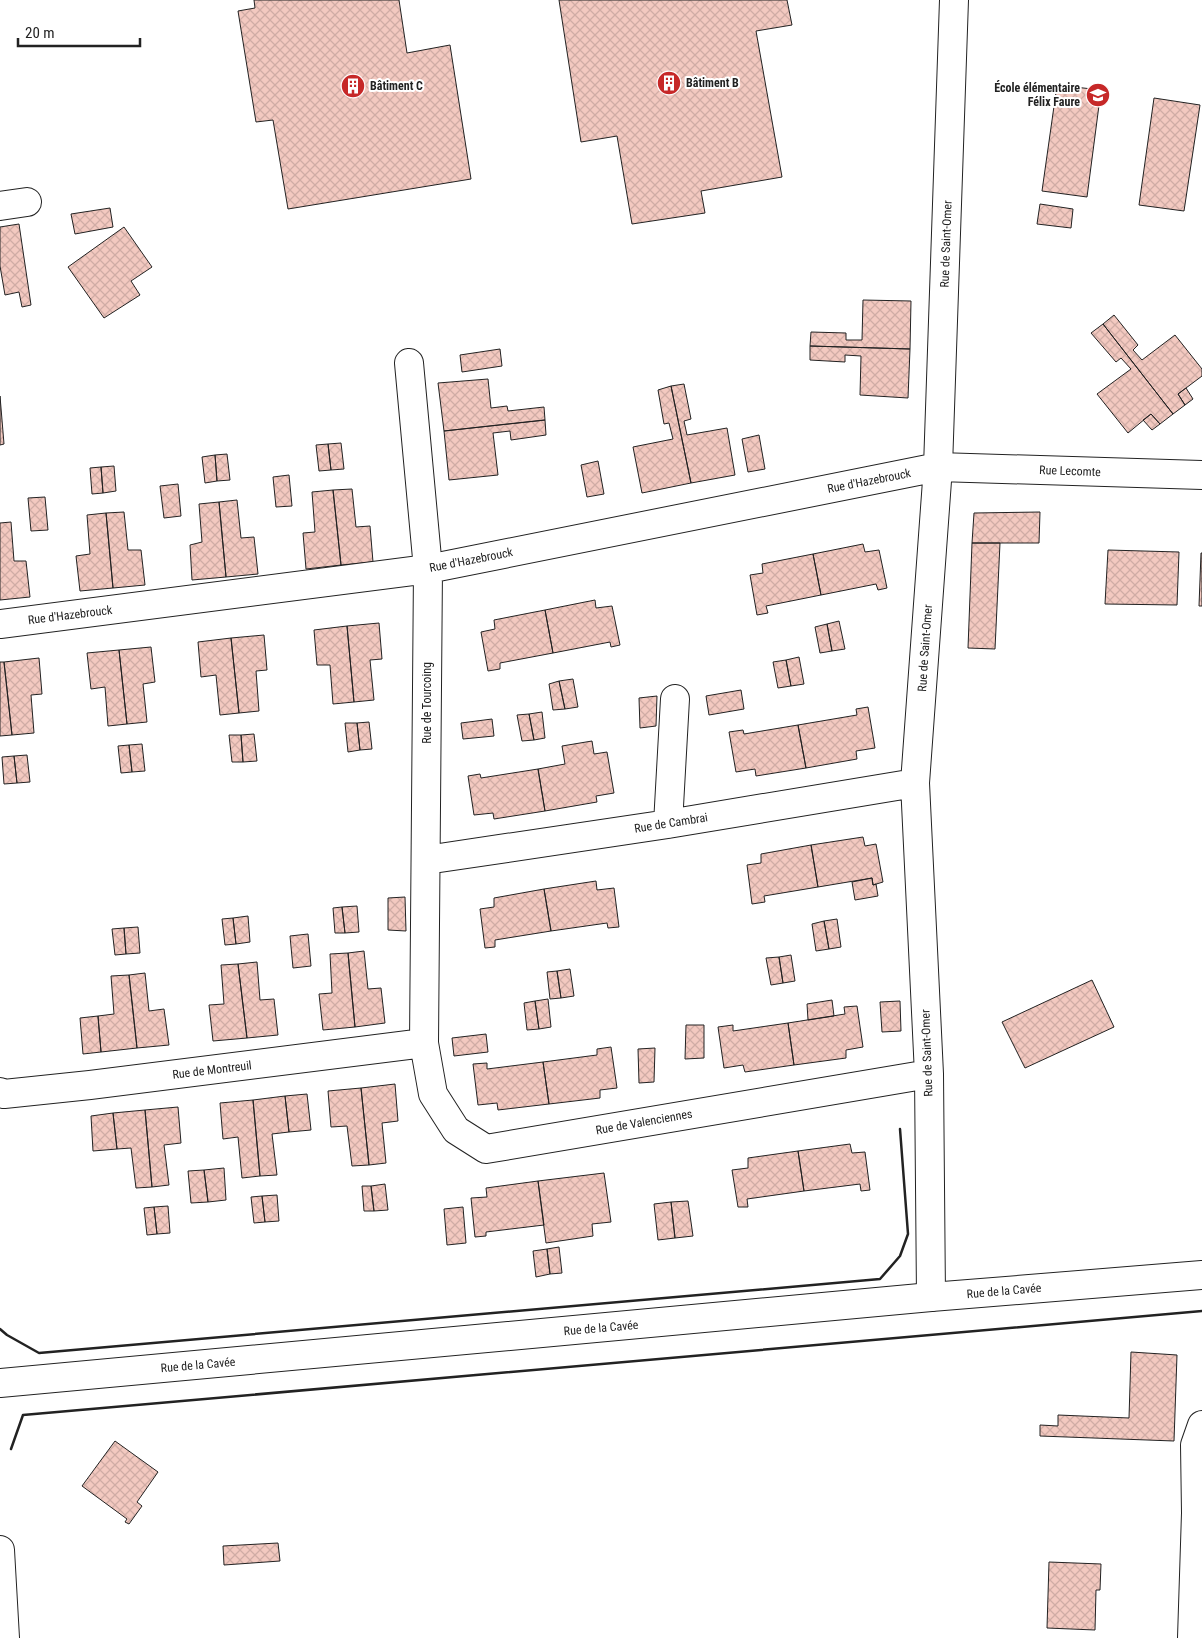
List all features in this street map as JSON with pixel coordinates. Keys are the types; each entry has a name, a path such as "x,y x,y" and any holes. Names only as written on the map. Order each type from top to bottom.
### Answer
{"street":[{"name":"Rue de Saint-Omer","path":"931,1297 928,1074 915,783 938,467 954,0"},
{"path":"0,206 27,202"},
{"name":"Rue de Tourcoing","path":"409,363 428,568 424,1043"},
{"name":"Rue Lecomte","path":"938,467 1202,476"},
{"name":"Rue d'Hazebrouck","path":"0,624 428,568 938,467"},
{"path":"668,824 675,699"},
{"name":"Rue de Cambrai","path":"426,860 668,824 915,783"},
{"name":"Rue de Valenciennes","path":"424,1043 434,1094 456,1130 486,1149 928,1074"},
{"name":"Rue de Montreuil","path":"0,1092 4,1094 90,1085 424,1043"},
{"name":"Rue de la Cavée","path":"0,1383 931,1297 1202,1276"},
{"path":"1192,1638 1196,1513 1195,1445 1202,1425"},
{"path":"0,1550 6,1638"}],"building":[{"name":"Bâtiment C","path":"254,0 399,0 407,53 450,45 471,179 288,209 273,120 256,122 238,11 255,8"},
{"name":"Bâtiment B","path":"559,0 787,0 792,25 756,31 782,177 701,191 705,213 632,224 617,136 581,142"},
{"path":"1057,85 1101,90 1087,197 1042,191"},
{"path":"1154,98 1200,105 1184,211 1139,205"},
{"path":"1040,204 1073,209 1071,228 1037,224"},
{"path":"110,208 113,227 75,234 71,214"},
{"path":"19,224 31,305 22,307 19,292 5,295 0,266 0,227"},
{"path":"124,227 152,267 131,281 140,295 104,318 68,267"},
{"path":"863,300 911,301 910,349 810,346 811,332 846,333 846,340 862,340"},
{"path":"1114,315 1138,345 1133,350 1142,360 1175,335 1202,369 1202,376 1178,394 1185,405 1173,414 1103,324"},
{"path":"1103,324 1173,414 1160,424 1151,414 1128,433 1097,394 1131,369 1121,358 1116,362 1091,333"},
{"path":"810,346 910,349 908,398 860,395 861,356 845,355 845,362 810,360"},
{"path":"500,349 502,366 462,372 460,355"},
{"path":"488,379 491,408 507,406 508,411 544,407 545,420 444,431 438,383"},
{"path":"684,384 691,419 684,421 687,435 727,428 735,475 691,483 671,386"},
{"path":"671,386 691,483 642,493 633,447 673,439 669,423 664,424 658,390"},
{"path":"1186,388 1193,399 1185,405 1178,394"},
{"path":"0,396 4,444 0,445"},
{"path":"1151,414 1160,424 1152,430 1143,420"},
{"path":"545,420 546,435 511,440 510,431 493,433 498,475 449,480 444,431"},
{"path":"759,435 765,469 748,472 742,439"},
{"path":"341,443 344,469 331,470 328,444"},
{"path":"328,444 331,470 319,471 316,445"},
{"path":"227,454 230,480 217,481 215,455"},
{"path":"215,455 217,481 205,483 202,457"},
{"path":"598,461 604,494 587,497 581,465"},
{"path":"114,466 116,491 103,493 101,467"},
{"path":"101,467 103,493 92,494 90,468"},
{"path":"289,475 292,506 276,507 273,477"},
{"path":"178,484 181,516 164,518 160,486"},
{"path":"352,489 356,527 370,526 373,562 341,565 333,490"},
{"path":"333,490 341,565 306,569 303,533 315,532 312,492"},
{"path":"45,497 48,530 31,531 28,498"},
{"path":"237,500 241,538 254,537 258,574 226,577 219,502"},
{"path":"219,502 226,577 192,580 190,545 202,542 199,504"},
{"path":"124,512 128,550 141,550 145,585 113,588 106,513"},
{"path":"1040,512 1039,543 972,543 974,513"},
{"path":"106,513 113,588 80,591 76,556 90,554 87,515"},
{"path":"11,522 14,561 26,561 30,597 0,600 0,523"},
{"path":"972,543 1000,543 995,649 968,648"},
{"path":"863,544 865,552 879,550 887,588 878,590 876,584 821,595 813,554"},
{"path":"1108,550 1179,552 1177,605 1105,604"},
{"path":"1201,553 1202,606 1199,606"},
{"path":"813,554 821,595 766,606 768,613 757,615 750,575 763,573 762,564"},
{"path":"595,600 596,608 612,606 620,645 611,647 610,642 553,653 545,610"},
{"path":"545,610 553,653 500,663 500,669 488,671 481,632 495,629 494,620"},
{"path":"839,621 845,649 832,651 827,624"},
{"path":"379,623 382,659 370,660 374,700 354,702 347,626"},
{"path":"827,624 832,651 820,653 815,627"},
{"path":"347,626 354,702 333,704 330,665 317,665 314,630"},
{"path":"264,635 267,670 256,671 259,711 239,713 231,638"},
{"path":"231,638 239,713 220,715 216,675 201,677 198,642"},
{"path":"151,647 155,682 143,684 147,722 127,724 119,650"},
{"path":"119,650 127,724 108,726 105,687 91,689 87,653"},
{"path":"799,657 804,684 791,686 786,660"},
{"path":"39,658 42,694 31,695 34,733 12,735 4,662"},
{"path":"786,660 791,686 778,688 773,662"},
{"path":"0,662 4,662 12,735 0,736"},
{"path":"573,679 578,707 565,709 559,681"},
{"path":"559,681 565,709 553,710 549,684"},
{"path":"741,690 744,709 709,715 706,696"},
{"path":"657,696 656,726 640,728 639,698"},
{"path":"868,707 875,748 856,751 857,759 806,768 798,725 857,715 856,709"},
{"path":"542,712 545,738 534,740 529,714"},
{"path":"529,714 534,740 522,741 517,715"},
{"path":"492,719 494,736 463,739 461,723"},
{"path":"369,722 372,749 360,750 357,723"},
{"path":"345,723 357,723 360,750 348,752"},
{"path":"798,725 806,768 756,776 755,769 736,772 729,732 743,730 744,734"},
{"path":"254,734 257,761 243,762 241,735"},
{"path":"229,735 241,735 243,762 232,762"},
{"path":"592,741 594,754 607,752 614,793 596,796 597,802 545,811 538,769 565,764 562,746"},
{"path":"142,744 145,771 132,772 129,745"},
{"path":"129,745 132,772 121,773 118,746"},
{"path":"27,755 30,782 17,783 14,756"},
{"path":"14,756 17,783 4,784 2,757"},
{"path":"538,769 545,811 494,819 493,813 474,815 468,776 480,774 481,778"},
{"path":"863,837 865,846 876,844 883,882 873,885 872,878 818,887 811,845"},
{"path":"811,845 818,887 764,896 765,902 752,904 747,865 761,863 761,854"},
{"path":"872,878 873,885 876,884 878,896 855,900 852,882"},
{"path":"596,881 597,890 614,888 619,927 608,928 607,923 551,931 544,889"},
{"path":"544,889 551,931 495,940 495,947 485,948 480,909 494,907 494,898"},
{"path":"405,897 406,931 388,930 388,898"},
{"path":"357,906 359,932 345,933 342,907"},
{"path":"342,907 345,933 335,933 333,908"},
{"path":"248,916 250,942 236,944 233,918"},
{"path":"233,918 236,944 225,945 222,919"},
{"path":"837,919 841,947 829,949 824,921"},
{"path":"824,921 829,949 816,951 812,924"},
{"path":"138,927 140,953 126,954 124,928"},
{"path":"124,928 126,954 115,955 112,929"},
{"path":"308,934 311,966 293,968 290,936"},
{"path":"364,951 368,989 381,988 385,1023 355,1027 348,953"},
{"path":"348,953 355,1027 323,1030 319,994 332,993 330,954"},
{"path":"791,955 795,981 783,983 779,957"},
{"path":"779,957 783,983 771,985 766,958"},
{"path":"257,962 260,1000 274,999 278,1035 247,1038 238,964"},
{"path":"238,964 247,1038 213,1041 209,1005 224,1004 221,965"},
{"path":"570,969 574,996 561,998 557,971"},
{"path":"557,971 561,998 550,999 547,972"},
{"path":"145,973 149,1011 164,1009 169,1045 137,1048 129,975"},
{"path":"129,975 137,1048 101,1052 98,1016 114,1014 111,976"},
{"path":"1092,980 1114,1027 1025,1068 1002,1022"},
{"path":"548,999 551,1027 539,1029 535,1001"},
{"path":"832,1000 834,1016 808,1020 807,1004"},
{"path":"535,1001 539,1029 527,1030 524,1003"},
{"path":"900,1001 901,1031 882,1032 880,1002"},
{"path":"857,1006 863,1047 846,1050 846,1058 794,1065 788,1023 845,1014 844,1007"},
{"path":"98,1016 101,1052 83,1054 80,1018"},
{"path":"788,1023 794,1065 745,1072 743,1065 724,1068 718,1027 733,1025 733,1031"},
{"path":"686,1025 704,1025 704,1058 685,1059"},
{"path":"486,1034 488,1052 454,1056 452,1038"},
{"path":"611,1047 617,1088 600,1090 600,1098 549,1104 543,1062 597,1055 597,1049"},
{"path":"655,1048 654,1082 639,1083 638,1049"},
{"path":"543,1062 549,1104 498,1110 497,1103 478,1105 473,1064 487,1063 487,1069"},
{"path":"395,1084 398,1121 382,1123 386,1163 369,1165 361,1088"},
{"path":"361,1088 369,1165 352,1166 347,1126 331,1127 328,1091"},
{"path":"307,1094 311,1130 289,1132 285,1096"},
{"path":"285,1096 289,1132 272,1134 277,1175 260,1176 253,1100"},
{"path":"253,1100 260,1176 242,1178 238,1137 223,1139 220,1103"},
{"path":"178,1107 181,1143 164,1145 169,1185 152,1187 145,1110"},
{"path":"145,1110 152,1187 136,1188 131,1148 117,1149 113,1113"},
{"path":"113,1113 117,1149 93,1151 91,1116"},
{"path":"850,1144 852,1153 865,1152 870,1190 861,1191 860,1184 804,1191 798,1151"},
{"path":"798,1151 804,1191 747,1199 748,1207 738,1207 732,1170 748,1168 748,1158"},
{"path":"224,1168 226,1200 208,1202 204,1170"},
{"path":"204,1170 208,1202 191,1203 188,1171"},
{"path":"604,1173 611,1222 592,1224 593,1236 546,1243 538,1181"},
{"path":"538,1181 544,1225 486,1232 486,1236 475,1237 471,1198 487,1197 486,1188"},
{"path":"385,1184 388,1210 374,1211 371,1186"},
{"path":"362,1186 371,1186 374,1211 364,1211"},
{"path":"277,1195 279,1221 265,1222 262,1196"},
{"path":"262,1196 265,1222 254,1223 251,1197"},
{"path":"688,1201 693,1236 675,1238 671,1202"},
{"path":"671,1202 675,1238 658,1240 654,1204"},
{"path":"168,1206 170,1233 157,1234 154,1207"},
{"path":"154,1207 157,1234 147,1235 144,1208"},
{"path":"463,1207 466,1243 447,1245 444,1209"},
{"path":"559,1247 562,1273 550,1274 547,1249"},
{"path":"547,1249 550,1274 536,1277 533,1251"},
{"path":"1131,1352 1177,1355 1174,1441 1040,1436 1040,1425 1058,1426 1058,1415 1129,1418"},
{"path":"115,1441 158,1472 137,1502 142,1506 129,1524 125,1522 127,1519 82,1486"},
{"path":"278,1543 280,1561 224,1565 223,1546"},
{"path":"1049,1562 1101,1564 1100,1590 1096,1590 1095,1630 1047,1628"}],"wall":[{"path":"0,1329 39,1353 880,1279 900,1256 908,1234 900,1129"},
{"path":"11,1449 23,1415 1202,1311"}],"place":[{"name":"Bâtiment B","path":"669,83"},
{"name":"Bâtiment C","path":"353,86"},
{"name":"École élémentaire Félix Faure","path":"1098,95"}]}
